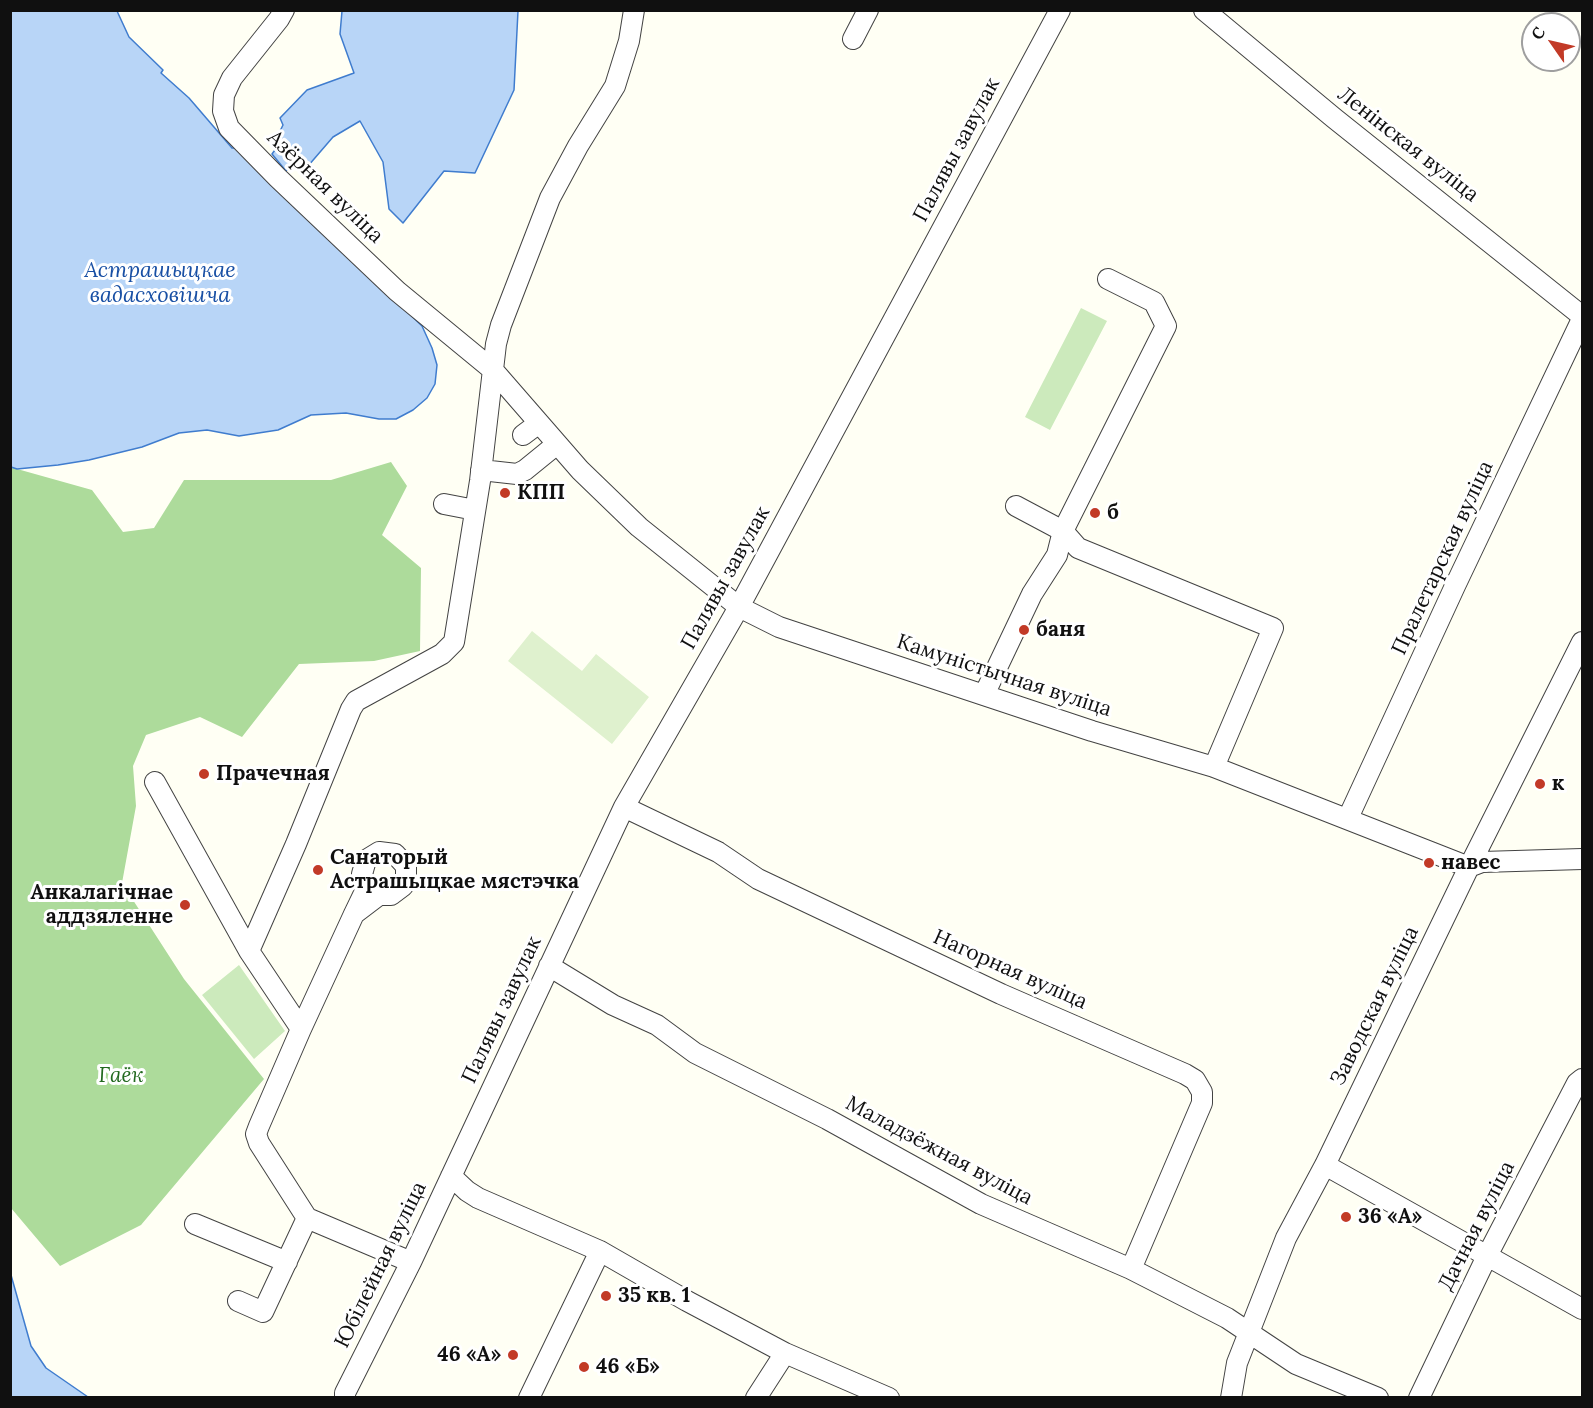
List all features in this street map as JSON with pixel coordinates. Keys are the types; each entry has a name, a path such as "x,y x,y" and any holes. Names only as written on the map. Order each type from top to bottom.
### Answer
{"street":[{"name":"Азёрная вуліца","path":"284,10 232,78 224,95 223,111 229,128 397,291 493,370"},
{"path":"249,951 356,701 442,654 454,642 482,470 496,344 501,325 550,198 578,146 615,86 629,40 633,10"},
{"path":"852,39 868,10"},
{"name":"Палявы завулак","path":"451,1176 624,807 739,607 1060,10"},
{"name":"Ленінская вуліца","path":"1204,10 1334,118 1581,310"},
{"path":"984,695 1032,594 1057,555 1063,531 1166,326 1154,302 1108,279"},
{"name":"Пралетарская вуліца","path":"1348,818 1581,310"},
{"name":"Камуністычная вуліца","path":"493,370 580,470 639,527 739,607 779,627 1092,731 1214,766 1469,867"},
{"path":"523,435 539,423"},
{"path":"482,470 517,474 557,444"},
{"path":"444,504 475,510"},
{"path":"1016,506 1063,531 1078,548 1273,628 1214,766"},
{"name":"Заводская вуліца","path":"1231,1398 1238,1364 1286,1238 1325,1165 1469,867 1582,642"},
{"path":"155,782 249,951 301,1029"},
{"name":"Нагорная вуліца","path":"624,807 717,852 769,884 1001,994 1195,1080 1202,1092 1202,1103 1131,1269"},
{"path":"1469,867 1482,862 1582,859"},
{"path":"354,914 256,1134 259,1143 307,1218 411,1262"},
{"name":"Маладзёжная вуліца","path":"549,966 613,1005 657,1025 695,1053 827,1119 981,1204 1131,1269 1227,1318 1296,1364 1378,1398"},
{"name":"Дачная вуліца","path":"1419,1398 1487,1256 1577,1083 1582,1079"},
{"path":"1325,1165 1582,1309"},
{"name":"Юбілейная вуліца","path":"345,1398 345,1393 411,1262 451,1176 478,1198 600,1251 785,1353 889,1398"},
{"path":"238,1301 264,1312 307,1218"},
{"path":"195,1224 287,1262"},
{"path":"529,1398 600,1251"},
{"path":"756,1398 785,1353"}],"green space":[{"path":"1081,308 1107,321 1050,430 1025,417"},
{"name":"Гаёк","path":"391,462 407,486 382,535 421,568 420,651 374,661 299,664 242,737 200,717 146,735 133,766 136,806 122,883 184,979 264,1079 141,1225 60,1266 11,1208 10,467 92,490 123,532 154,528 184,480 331,480"},
{"path":"532,631 582,671 596,654 649,697 612,744 508,661"},
{"path":"239,965 285,1031 254,1059 202,995"}],"water":[{"name":"Астрашыцкае вадасховішча","path":"11,11 117,11 129,37 163,70 161,73 189,98 232,148 238,148 422,326 437,365 435,384 427,398 413,410 396,419 379,419 346,413 311,415 278,430 239,436 207,430 179,433 142,447 89,460 17,469 11,467"},
{"path":"342,11 518,11 514,90 475,173 444,171 403,223 389,209 383,162 360,121 333,137 308,166 300,158 286,171 272,154 283,139 279,133 283,125 280,118 307,90 354,73 340,34"},
{"path":"11,1275 31,1346 46,1368 88,1397 11,1397"}],"place":[{"name":"КПП","path":"505,493"},
{"name":"б","path":"1095,513"},
{"name":"баня","path":"1024,630"},
{"name":"Прачечная","path":"204,774"},
{"name":"к","path":"1540,784"},
{"name":"навес","path":"1429,863"},
{"name":"Санаторый Астрашыцкае мястэчка","path":"318,870"},
{"name":"Анкалагічнае аддзяленне","path":"185,905"},
{"name":"36 «А»","path":"1346,1217"},
{"name":"35 кв. 1","path":"606,1296"},
{"name":"46 «А»","path":"513,1355"},
{"name":"46 «Б»","path":"584,1367"}]}
